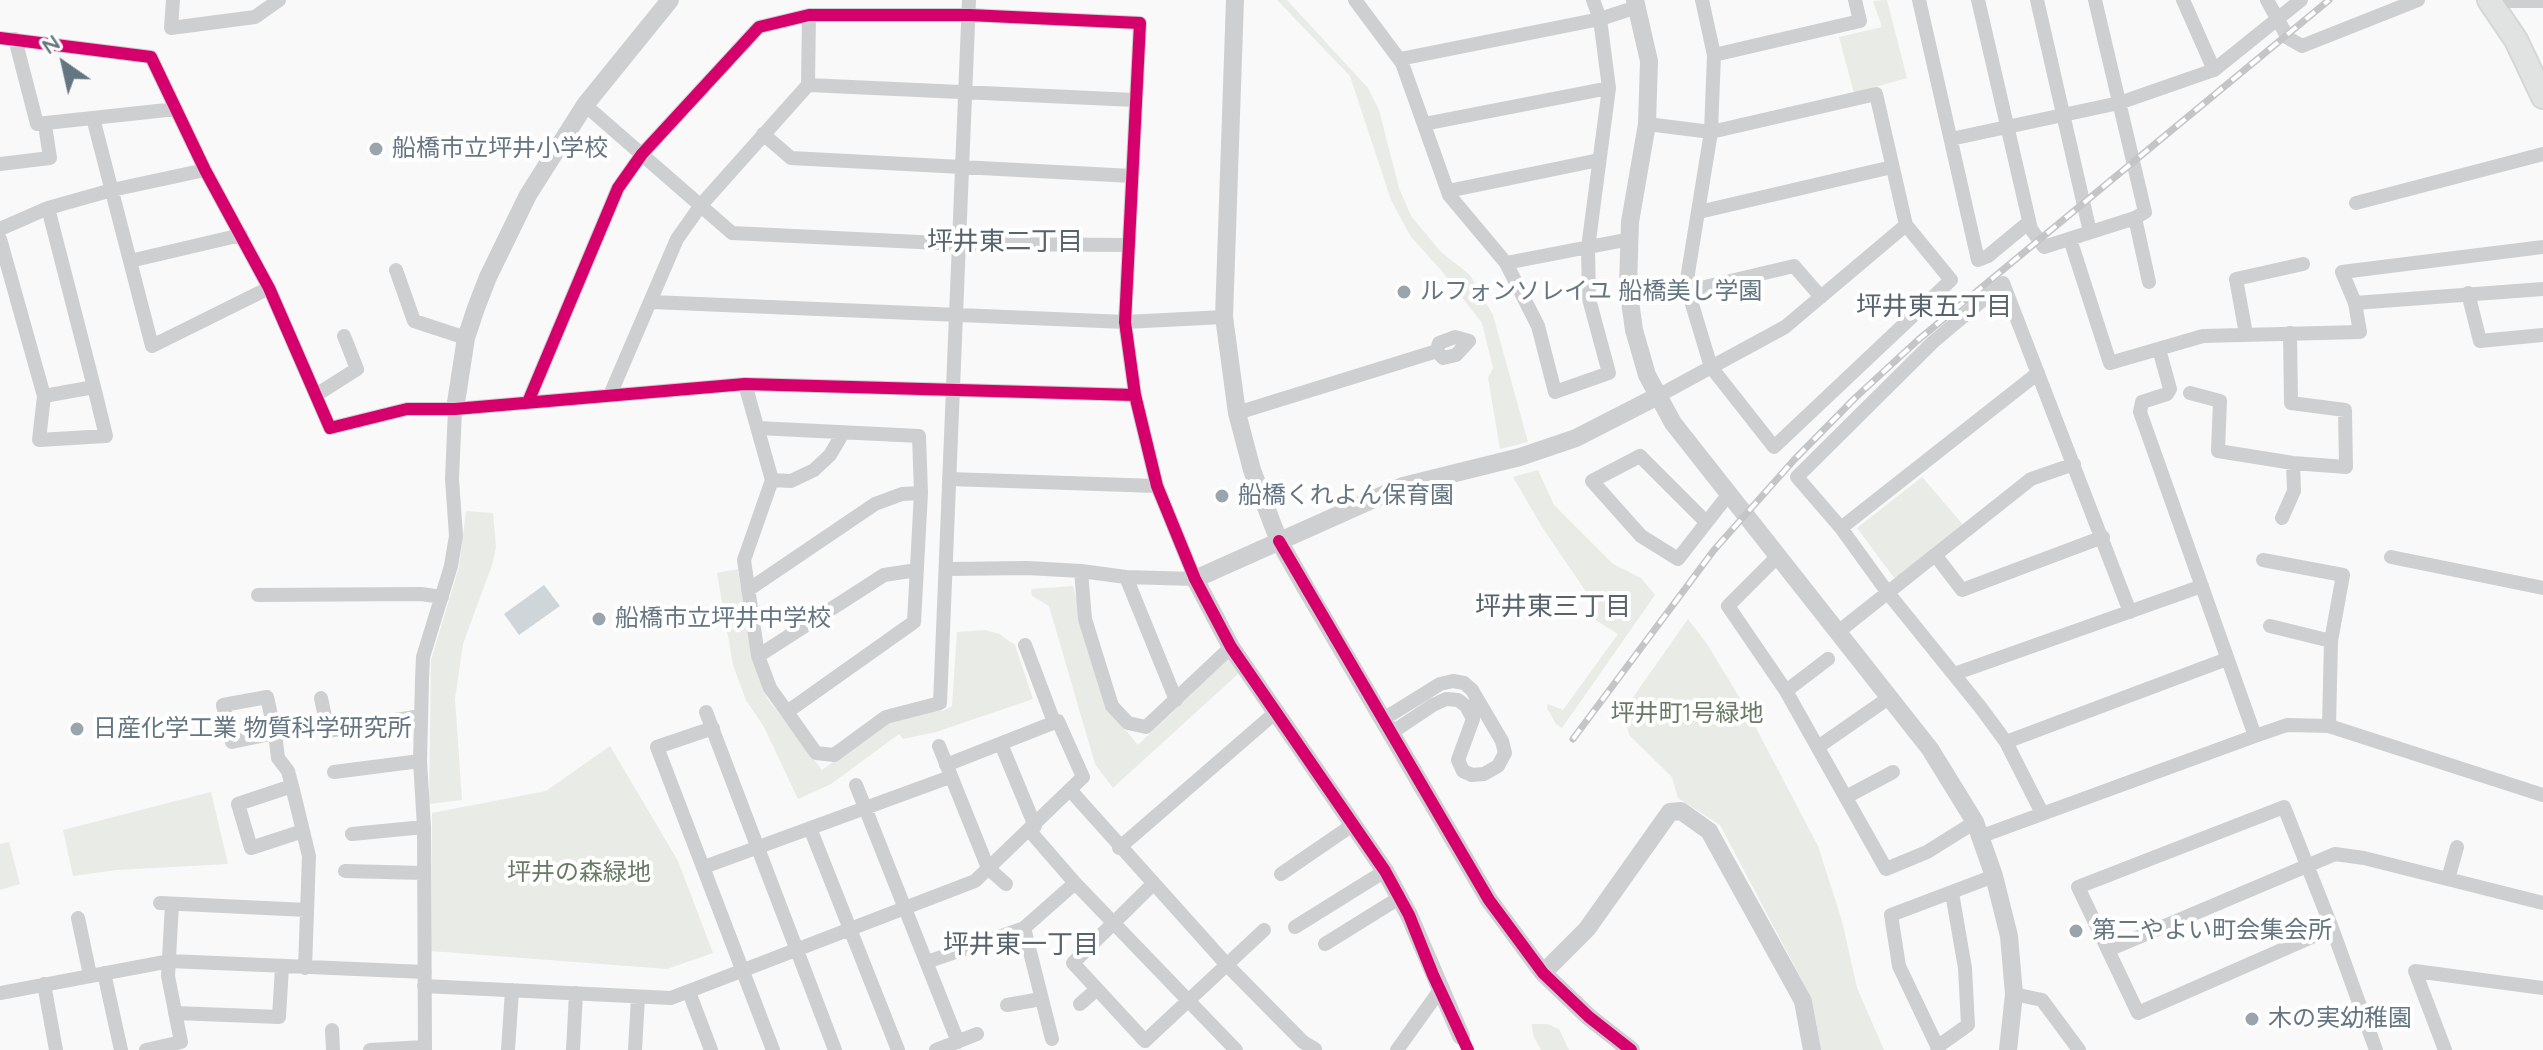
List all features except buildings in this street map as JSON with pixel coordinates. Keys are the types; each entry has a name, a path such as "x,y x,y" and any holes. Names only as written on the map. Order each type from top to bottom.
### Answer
{"main road":[{"path":"2491,3 2516,40 2543,97"}],"street":[{"path":"173,0 171,28 255,17 279,0"},
{"path":"370,1050 425,1049 424,827 420,761 423,657 442,597 456,536 452,479 455,409 466,338 488,277 528,195 585,105 670,0"},
{"path":"1235,0 1224,317 1237,413 1252,470 1279,541 1489,900 1543,973 1589,1017 1631,1050"},
{"path":"1355,0 1400,59 1448,191 1506,263 1538,326 1555,392 1609,373 1589,299 1588,248 1609,88 1600,19 1593,0"},
{"path":"1647,124 1711,132 1876,94 1906,225 1951,280 1774,447 1711,367 1688,291 1688,273 1711,132 1714,55 1702,0"},
{"path":"1714,55 1860,21 1855,0"},
{"path":"1919,0 1978,260 1988,256 2029,222"},
{"path":"1978,0 2029,222 2044,247 2145,212 2095,0"},
{"path":"2037,0 2090,232"},
{"path":"2183,0 2214,70"},
{"path":"2267,0 2288,38 2302,46 2418,0"},
{"path":"1951,139 2119,103 2214,70 2301,0"},
{"path":"2491,3 2543,1"},
{"path":"1400,59 1600,19 1636,4 1649,61 1647,124 1629,242 1630,311 1647,375 1673,423 1944,769 1978,829 2009,936 2014,994 2008,1050"},
{"path":"745,384 772,480 744,560 758,656 770,688 816,753 834,755 886,717 940,703 969,8"},
{"path":"528,402 618,188 642,154 759,27 809,15 969,8 1140,23 1125,322 1135,395 1157,486 1195,579 1231,647 1385,871 1465,1043"},
{"path":"610,395 677,239 701,205 808,85 809,15"},
{"path":"176,109 37,124 8,38 151,57 176,109 205,170 269,288 330,428 407,409 455,409 745,384 1135,395"},
{"path":"808,85 1135,100"},
{"path":"1424,124 1609,88"},
{"path":"585,105 732,233 960,244 1129,245"},
{"path":"93,118 152,346 269,288"},
{"path":"0,164 50,158 45,125"},
{"path":"763,134 791,158 1132,176"},
{"path":"2356,203 2543,154"},
{"path":"1448,191 1599,160"},
{"path":"1699,212 1892,167"},
{"path":"0,229 48,208 112,190 205,170"},
{"path":"0,239 44,396 39,440 106,436 48,208"},
{"path":"2135,218 2149,282"},
{"path":"946,569 1027,568 1126,577 1195,579 1403,486 1520,457 1576,438 1785,327 1906,225"},
{"path":"130,261 241,235"},
{"path":"2070,239 2110,363 2203,336 2360,332 2355,303 2342,272 2543,247"},
{"path":"1506,263 1629,242"},
{"path":"2246,334 2236,279 2303,264"},
{"path":"1688,291 1794,266 1821,297"},
{"path":"396,270 414,321 466,338"},
{"path":"2042,813 2006,742 1888,593 1841,528 1797,477 1933,342 2003,283 2130,612"},
{"path":"2355,303 2543,289"},
{"path":"2468,293 2480,341 2543,335"},
{"path":"652,302 1125,322 1224,317"},
{"path":"2190,393 2220,401 2218,451 2293,463 2346,467 2345,410 2291,403 2290,333"},
{"path":"316,395 357,369 344,336"},
{"path":"2159,349 2170,389 2167,394 2142,402 2140,412 2255,736"},
{"path":"1237,413 1437,351"},
{"path":"1841,528 2038,373"},
{"path":"44,396 94,387"},
{"path":"758,428 919,436 921,493 914,622 787,712"},
{"path":"772,480 791,481 814,470 830,455 840,432"},
{"path":"1706,522 1640,456 1592,481 1641,536 1678,559 1728,495"},
{"path":"2282,518 2294,491 2293,463"},
{"path":"1838,632 2031,479 2074,464"},
{"path":"949,479 1157,486"},
{"path":"748,590 875,504 902,494 921,493"},
{"path":"1936,556 1962,590 2103,537"},
{"path":"1777,557 1728,606 1786,691 1886,869 1978,829 2042,813 2287,725 2329,726 2543,795"},
{"path":"2391,557 2543,588"},
{"path":"2263,560 2343,575 2331,641 2329,726"},
{"path":"758,656 884,575 917,570"},
{"path":"1081,571 1085,619 1112,706 1128,723 1146,727 1231,647"},
{"path":"1126,577 1176,700"},
{"path":"1954,674 2202,586"},
{"path":"258,595 384,593 442,597"},
{"path":"2270,626 2331,641"},
{"path":"1025,645 1054,722"},
{"path":"1786,691 1828,659"},
{"path":"2006,742 2227,659"},
{"path":"1453,681 1464,683 1472,690 1502,741 1505,753 1498,766 1484,774 1472,775 1463,771 1458,760 1473,719 1466,706 1458,700 1446,699 1386,726 1440,684 1453,681"},
{"path":"1818,747 1890,697"},
{"path":"321,698 328,731 421,716"},
{"path":"706,712 835,1050"},
{"path":"1119,848 1276,712"},
{"path":"0,993 170,961 305,968 512,990 671,998 975,881 1083,777 1058,721 1001,744 865,808 704,867"},
{"path":"713,728 657,747 773,1050"},
{"path":"275,733 278,758 288,771 309,856 305,968"},
{"path":"1001,744 1032,828 1075,883 1236,1050"},
{"path":"939,746 988,868 1006,884"},
{"path":"334,772 420,761"},
{"path":"1846,797 1893,772"},
{"path":"856,785 958,1042"},
{"path":"292,786 238,804 251,848 303,831"},
{"path":"1071,791 1119,848 1304,1047"},
{"path":"2332,928 2138,1013 2078,887 2284,807 2332,928 2376,1050"},
{"path":"1543,973 1587,929 1670,812 1681,811 1709,831 1796,988 1803,1001 1812,1050"},
{"path":"1281,874 1354,824"},
{"path":"352,834 424,827"},
{"path":"810,828 898,1050"},
{"path":"2448,879 2457,847"},
{"path":"2108,950 2335,854 2364,858 2543,903"},
{"path":"345,871 424,873"},
{"path":"1295,927 1385,871"},
{"path":"1952,893 1965,968 1968,1025 1938,1048 1899,966 1891,915 1994,876"},
{"path":"927,962 1024,928 1075,883"},
{"path":"1153,884 1073,963 1145,1041 1264,930"},
{"path":"1325,944 1399,898"},
{"path":"146,1050 181,1042 168,976 170,961 166,904 307,910"},
{"path":"78,918 121,1050"},
{"path":"1024,928 1052,1039"},
{"path":"175,1013 279,1017 282,967"},
{"path":"2445,1050 2415,971 2543,988"},
{"path":"44,984 56,1050"},
{"path":"1080,1004 1097,989"},
{"path":"508,1050 512,990"},
{"path":"1397,1050 1440,990"},
{"path":"689,992 711,1050"},
{"path":"573,1050 576,993"},
{"path":"2014,994 2042,1000 2079,1050"},
{"path":"635,1050 638,997"},
{"path":"1007,1005 1041,999"},
{"path":"332,1030 333,1050"},
{"path":"936,1050 977,1034"}],"green space":[{"path":"1277,0 1287,0 1368,88 1379,110 1399,188 1411,216 1441,252 1470,275 1493,315 1528,442 1500,449 1488,378 1493,368 1482,323 1411,237 1391,200 1350,76"},
{"path":"1887,0 1907,78 1854,93 1839,37 1882,27 1873,1"},
{"path":"1538,470 1554,505 1613,564 1641,578 1655,595 1562,728 1556,724 1547,708 1548,704 1563,710 1618,634 1586,614 1593,602 1542,527 1513,477"},
{"path":"1922,477 1965,527 1895,579 1857,528"},
{"path":"466,511 493,513 496,547 463,644 455,699 462,800 429,804 431,660 459,567"},
{"path":"738,569 752,660 767,698 822,770 890,720 936,708 942,711 952,706 957,632 985,630 999,634 1015,645 1033,699 936,732 903,739 899,734 831,784 798,799 764,727 746,700 733,665 717,573"},
{"path":"1073,586 1106,707 1138,745 1228,658 1239,673 1113,788 1095,764 1049,606 1032,596 1031,589"},
{"name":"坪井町1号緑地","path":"1688,619 1744,705 1818,846 1842,921 1857,988 1884,1050 1821,1050 1812,999 1720,825 1678,798 1672,777 1629,735 1625,716 1629,703"},
{"name":"坪井の森緑地","path":"610,746 678,861 713,953 667,969 431,951 432,813 546,791"},
{"path":"211,792 228,864 117,870 73,876 63,830"},
{"path":"9,842 20,884 0,890 0,844"},
{"path":"1532,1024 1547,1024 1559,1029 1569,1050 1541,1050 1533,1035"}],"shaded area":[{"path":"544,585 560,606 519,635 504,614"}],"railway":[{"path":"1573,739 1714,550 1794,460 1855,398 1918,340 2329,0"}],"cycle path":[{"path":"528,402 618,188 642,154 759,27 809,15 969,15 1140,23 1125,322 1135,395 1157,486 1195,579 1231,647 1385,871 1409,915 1468,1050"},
{"path":"0,38 151,57 205,170 269,288 330,428 407,409 455,409 745,384 1135,395"},
{"path":"1279,541 1489,900 1543,973 1589,1017 1631,1050"}],"place":[{"name":"船橋市立坪井小学校","path":"376,149"},
{"name":"ルフォンソレイユ 船橋美し学園","path":"1404,292"},
{"name":"船橋くれよん保育園","path":"1222,496"},
{"name":"船橋市立坪井中学校","path":"599,619"},
{"name":"日産化学工業 物質科学研究所","path":"77,729"},
{"name":"第二やよい町会集会所","path":"2076,931"},
{"name":"木の実幼稚園","path":"2252,1019"}],"district":[{"name":"坪井東二丁目","path":"1005,242"},
{"name":"坪井東五丁目","path":"1934,307"},
{"name":"坪井東三丁目","path":"1553,607"},
{"name":"坪井東一丁目","path":"1021,945"}]}
